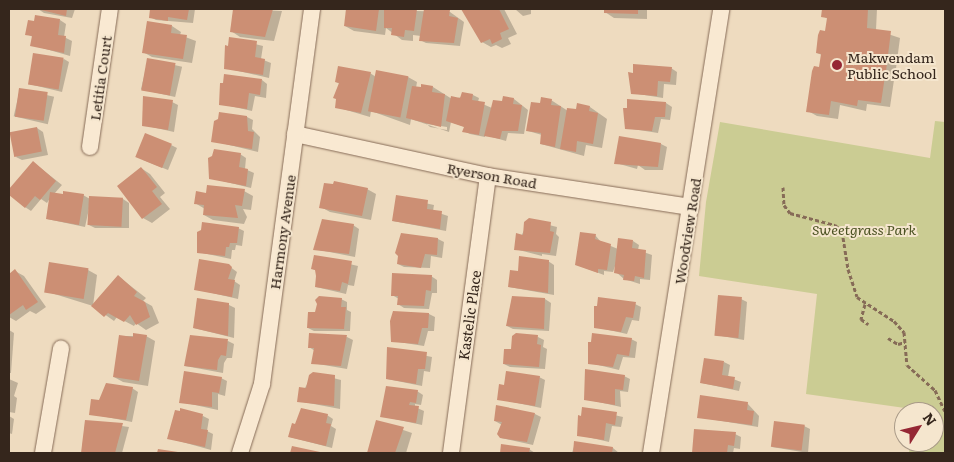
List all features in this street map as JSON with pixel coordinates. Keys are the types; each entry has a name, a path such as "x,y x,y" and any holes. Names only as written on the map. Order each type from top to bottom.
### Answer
{"street":[{"name":"Letitia Court","path":"90,148 110,9"},
{"name":"Harmony Avenue","path":"240,453 262,384 312,9"},
{"name":"Woodview Road","path":"651,453 721,9"},
{"name":"Ryerson Road","path":"295,134 488,176 691,207"},
{"name":"Kastelic Place","path":"451,453 488,176"},
{"path":"43,453 61,349"}],"path":[{"path":"783,187 784,205 790,213 835,224 842,231 848,270 857,297 865,304 894,321 904,332 907,365 935,390 945,411"},
{"path":"865,304 861,319 868,324"},
{"path":"888,338 898,344 905,342"}],"green space":[{"name":"Sweetgrass Park","path":"935,121 945,122 945,453 909,453 944,452 944,402 894,402 894,406 806,394 817,294 699,276 706,202 720,122 930,158"}],"building":[{"path":"37,9 67,9 66,16"},
{"path":"150,9 189,9 187,20 168,17 168,21 149,18"},
{"path":"233,9 273,9 265,37 230,32"},
{"path":"346,9 379,9 376,31 344,26"},
{"path":"384,9 417,9 414,31 405,30 404,37 391,35 392,28 384,28"},
{"path":"424,9 450,10 449,16 458,18 454,43 419,41"},
{"path":"461,9 499,9 509,29 500,33 502,39 492,44 490,39 481,43"},
{"path":"604,9 638,9 638,14 604,13"},
{"path":"822,9 868,9 867,28 891,31 886,71 889,71 888,76 885,76 881,103 858,100 857,106 831,101 829,115 806,112 812,71 814,66 819,67 821,54 816,53 818,35 820,30 825,31 827,18 821,17"},
{"path":"35,15 60,19 58,35 66,36 64,53 30,46 32,36 25,35 28,20 34,21"},
{"path":"147,21 172,25 171,33 187,35 183,59 142,53"},
{"path":"229,37 257,41 255,57 265,59 263,75 224,69 225,45 228,46"},
{"path":"33,53 64,58 59,89 28,85"},
{"path":"147,58 176,63 170,96 141,90"},
{"path":"633,64 672,67 670,82 658,81 657,96 631,94 628,72 633,73"},
{"path":"338,66 371,72 361,113 335,108 336,99 333,98 339,83 335,82"},
{"path":"376,70 408,76 400,118 368,111"},
{"path":"224,74 262,79 260,95 249,93 247,109 219,105 220,83 223,83"},
{"path":"421,84 433,86 432,92 445,94 441,127 406,118 412,86 421,87"},
{"path":"19,88 48,92 44,121 15,117"},
{"path":"462,92 473,94 472,100 485,102 479,135 462,132 464,127 446,121 451,96 460,98"},
{"path":"143,96 173,100 168,130 142,126"},
{"path":"503,96 514,98 513,104 522,105 518,131 502,131 500,139 484,136 493,100 502,101"},
{"path":"541,97 552,99 551,105 561,106 555,147 540,144 541,133 526,131 531,102 540,103"},
{"path":"627,99 666,102 665,117 655,117 652,131 625,129 623,108 627,108"},
{"path":"577,103 590,106 589,111 598,113 593,144 577,141 576,152 560,149 567,108 576,109"},
{"path":"219,112 247,116 248,131 254,132 252,149 211,142 214,121 218,119"},
{"path":"37,127 42,152 14,157 10,132"},
{"path":"145,133 172,144 162,168 135,157"},
{"path":"619,136 661,143 658,167 614,164"},
{"path":"214,149 241,153 239,167 248,169 246,186 209,179 208,158 212,156"},
{"path":"33,161 56,181 40,200 35,196 25,208 9,195 9,189"},
{"path":"141,167 157,187 152,191 162,204 142,219 117,186"},
{"path":"334,181 368,188 362,216 319,208 324,183 333,184"},
{"path":"207,185 245,189 242,206 235,205 238,218 203,215 204,205 194,204 196,191 206,193"},
{"path":"63,191 84,194 79,225 46,219 50,192 63,194"},
{"path":"396,195 428,200 427,209 442,211 440,229 392,221"},
{"path":"89,196 123,198 121,227 87,225"},
{"path":"529,218 551,222 550,231 554,232 550,253 514,250 516,233 523,235 524,222"},
{"path":"322,219 354,224 349,254 313,250"},
{"path":"202,222 239,227 237,243 230,243 229,247 226,247 225,256 197,253 197,232 201,230"},
{"path":"580,232 596,234 595,239 611,244 607,270 598,269 598,273 575,265"},
{"path":"401,233 438,238 437,255 425,254 421,268 397,264 398,256 395,253"},
{"path":"618,238 633,240 632,248 646,250 644,278 635,276 634,281 623,280 624,275 614,273"},
{"path":"314,255 352,261 348,284 342,282 340,291 315,287 315,270 311,269"},
{"path":"519,256 549,260 548,293 508,287 510,270 518,271"},
{"path":"199,259 229,264 232,267 228,279 235,280 232,297 194,290"},
{"path":"49,262 89,268 84,299 44,293"},
{"path":"15,269 38,302 26,310 23,305 9,315 9,274"},
{"path":"392,273 432,275 431,291 426,290 424,306 397,305 398,296 391,296"},
{"path":"118,275 137,292 134,296 145,302 150,317 136,325 130,315 124,322 108,313 104,317 91,306"},
{"path":"718,295 742,297 738,338 714,336"},
{"path":"319,296 342,298 341,307 346,307 344,329 307,328 308,312 315,312 317,304 315,300"},
{"path":"512,296 545,298 544,329 506,326"},
{"path":"598,297 636,302 633,318 626,317 621,332 594,328 594,306 597,306"},
{"path":"197,298 229,303 228,336 193,328"},
{"path":"393,311 429,313 428,328 422,328 418,344 391,342 390,321"},
{"path":"133,333 147,335 139,381 113,377 119,335 133,337"},
{"path":"309,333 347,335 341,366 311,364 314,348 308,348"},
{"path":"516,333 538,335 537,344 541,345 539,367 503,364 504,349 511,349 512,336"},
{"path":"592,333 632,338 629,356 617,354 613,367 588,364 588,342 591,342"},
{"path":"190,335 228,339 226,356 221,355 218,360 217,370 184,366"},
{"path":"387,347 427,352 425,369 418,369 416,384 386,379"},
{"path":"704,358 724,361 722,375 735,377 733,389 700,383"},
{"path":"585,369 625,375 623,390 615,389 615,405 584,400"},
{"path":"184,371 222,377 219,393 212,392 212,407 179,403"},
{"path":"506,371 540,376 535,406 497,400 499,384 504,385"},
{"path":"313,372 335,375 334,406 297,402 299,387 306,388 309,375"},
{"path":"106,383 133,387 126,420 89,415 91,399 99,400"},
{"path":"386,386 418,390 416,403 410,402 409,405 419,406 416,423 380,417"},
{"path":"700,395 748,402 747,410 754,411 752,425 697,418"},
{"path":"496,405 535,413 527,442 500,438 497,434 502,422 494,421"},
{"path":"582,407 617,412 615,425 606,423 604,440 577,436 578,415 581,416"},
{"path":"180,408 203,414 201,429 208,430 205,447 167,439 175,410 180,411"},
{"path":"301,408 328,414 326,423 331,424 326,446 288,437 292,423 295,424"},
{"path":"85,420 123,423 115,453 81,453"},
{"path":"376,420 404,427 395,453 367,453"},
{"path":"774,421 805,425 802,451 771,447"},
{"path":"694,429 736,432 734,446 728,445 727,453 692,453"},
{"path":"574,441 613,447 612,453 573,453"},
{"path":"501,444 530,448 529,453 500,453"},
{"path":"292,446 320,452 320,453 290,453"},
{"path":"158,449 178,452 178,453 157,453"}],"place":[{"name":"Makwendam Public School","path":"837,65"}]}
